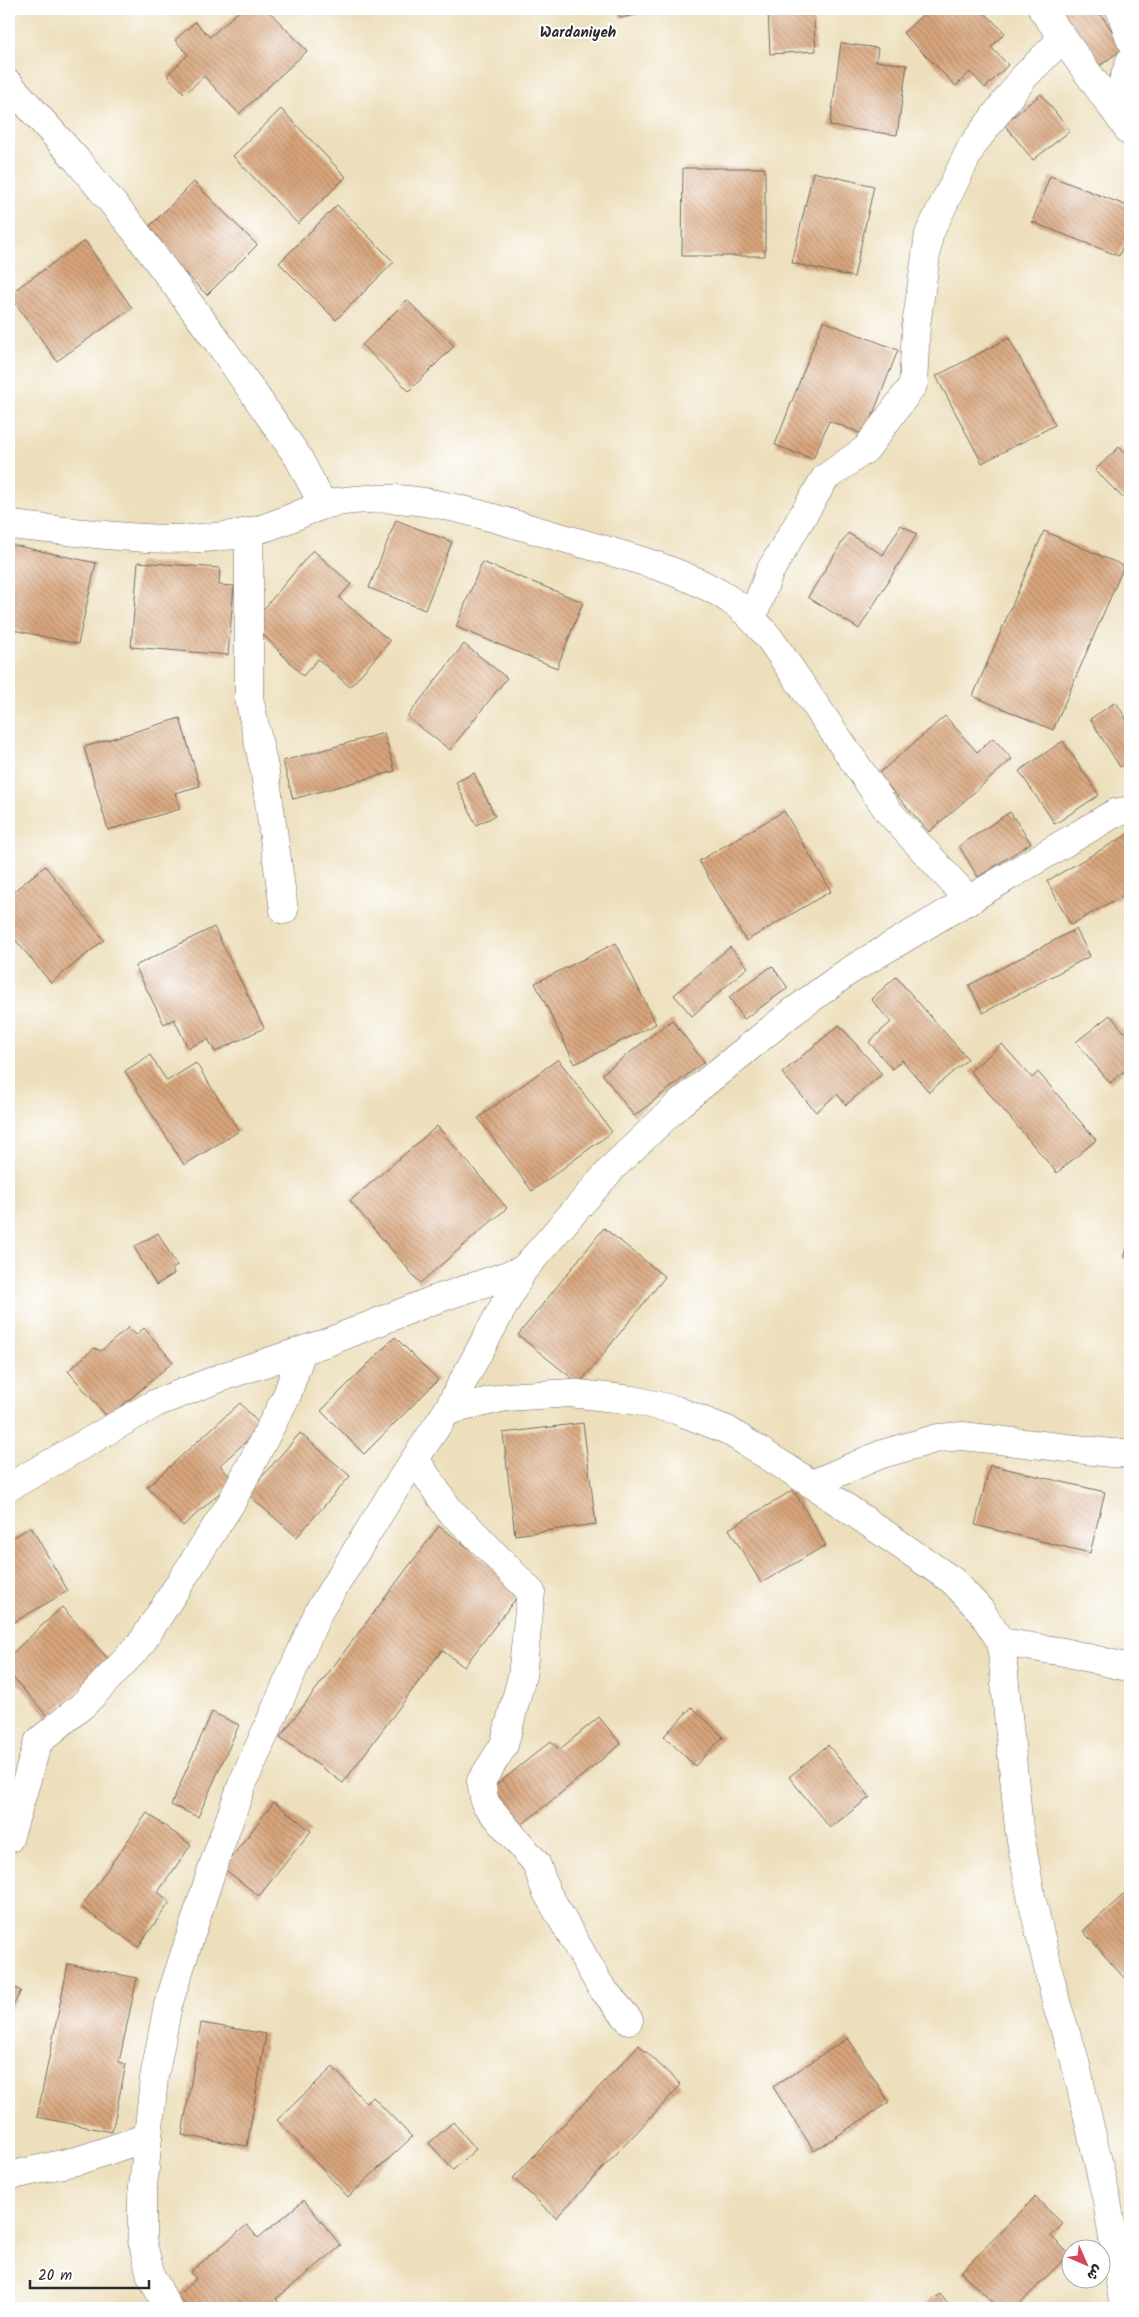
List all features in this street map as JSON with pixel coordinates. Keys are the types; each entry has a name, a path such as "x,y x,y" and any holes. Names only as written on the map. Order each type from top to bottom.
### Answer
{"street":[{"path":"1042,9 1130,132"},
{"path":"1120,9 1130,39"},
{"path":"752,618 770,571 825,478 866,449 913,385 916,326 929,234 972,146 1024,77 1063,38"},
{"path":"1114,108 1130,61"},
{"path":"9,84 134,229 223,349 298,457 323,505"},
{"path":"9,525 181,540 249,532 285,521 323,505 369,499 402,499 449,507 499,520 615,553 683,577 733,602 752,618 770,639 888,811 970,901"},
{"path":"249,532 250,698 265,773 284,910"},
{"path":"168,2308 151,2276 142,2240 142,2197 154,2078 168,2006 212,1869 242,1785 319,1612 447,1411 523,1270 614,1166 679,1104 790,1014 850,971 1115,813 1130,810"},
{"path":"9,1487 156,1403 225,1376 302,1351 431,1302 523,1270"},
{"path":"9,1839 38,1742 84,1704 140,1645 231,1503 287,1395 302,1351"},
{"path":"447,1411 506,1397 570,1393 633,1400 676,1410 727,1430 812,1484 953,1581 981,1611 1001,1642 1019,1829 1031,1896 1056,2006 1074,2058 1107,2200 1124,2308"},
{"path":"812,1484 882,1454 938,1438 963,1436 1103,1452 1130,1453"},
{"path":"415,1459 450,1511 470,1529 530,1592 522,1676 504,1745 481,1781 484,1803 536,1863 546,1891 602,1987 629,2020"},
{"path":"1001,1642 1064,1652 1130,1668"},
{"path":"9,2176 80,2160 148,2138"}],"building":[{"path":"241,9 267,9 307,51 239,114 204,76 185,94 167,75 188,55 175,40 195,22 210,37"},
{"path":"618,9 660,9 660,10 620,18"},
{"path":"768,9 813,9 816,51 770,54"},
{"path":"869,9 880,9 874,14"},
{"path":"929,9 981,9 1005,33 991,47 1008,65 985,88 970,72 956,86 903,33"},
{"path":"1052,9 1097,9 1124,48 1095,69"},
{"path":"841,43 878,48 876,61 907,65 897,135 830,126"},
{"path":"1041,94 1070,131 1033,160 1004,124"},
{"path":"281,109 346,177 298,224 233,156"},
{"path":"683,168 765,168 765,256 682,256"},
{"path":"813,172 874,186 854,277 792,263"},
{"path":"1050,176 1130,207 1130,225 1119,256 1032,222"},
{"path":"194,182 257,245 207,295 144,232"},
{"path":"337,205 394,262 336,320 279,263"},
{"path":"85,241 132,308 57,361 9,294"},
{"path":"407,300 454,346 409,391 362,345"},
{"path":"823,321 898,350 865,435 829,421 813,459 775,445"},
{"path":"1009,338 1055,425 982,463 936,376"},
{"path":"1119,447 1130,458 1130,505 1095,470"},
{"path":"396,520 452,542 425,610 369,588"},
{"path":"901,525 917,534 859,629 808,597 848,533 883,555"},
{"path":"1044,531 1124,566 1053,730 973,696"},
{"path":"9,544 96,563 78,644 9,629"},
{"path":"313,550 351,584 339,598 390,641 350,687 318,659 303,676 252,623"},
{"path":"138,562 220,568 219,585 234,586 228,655 131,647"},
{"path":"482,562 583,602 557,668 456,627"},
{"path":"464,644 507,678 450,750 407,717"},
{"path":"1116,702 1130,725 1130,761 1120,767 1090,719"},
{"path":"945,716 977,752 993,738 1012,759 929,832 878,774"},
{"path":"180,718 200,786 175,793 180,809 108,830 84,747"},
{"path":"384,733 395,771 293,799 283,761"},
{"path":"1063,741 1099,795 1055,824 1019,771"},
{"path":"474,773 495,816 476,825 456,782"},
{"path":"784,811 831,891 746,941 699,861"},
{"path":"1010,812 1031,843 978,877 959,846"},
{"path":"1130,833 1130,891 1071,925 1047,881"},
{"path":"45,866 104,940 51,983 9,932 9,895"},
{"path":"214,927 264,1028 215,1052 208,1039 188,1048 174,1019 164,1024 135,966"},
{"path":"1076,929 1090,956 983,1013 969,985"},
{"path":"1130,934 1130,946 1125,941"},
{"path":"616,943 656,1024 575,1064 535,983"},
{"path":"730,947 748,967 692,1016 674,995"},
{"path":"772,966 788,988 744,1019 729,997"},
{"path":"896,977 968,1059 929,1092 902,1060 892,1069 869,1042 891,1022 871,999"},
{"path":"1110,1015 1130,1039 1130,1066 1110,1083 1076,1042"},
{"path":"672,1020 704,1062 634,1116 602,1074"},
{"path":"839,1025 882,1074 846,1105 837,1094 816,1112 782,1073"},
{"path":"1002,1044 1032,1078 1038,1072 1096,1140 1057,1173 970,1071"},
{"path":"150,1055 167,1081 196,1063 239,1131 184,1165 125,1071"},
{"path":"558,1059 612,1132 532,1191 478,1118"},
{"path":"437,1126 507,1208 420,1283 350,1201"},
{"path":"604,1228 665,1277 579,1384 518,1335"},
{"path":"158,1233 177,1266 172,1269 174,1274 156,1285 134,1247"},
{"path":"1130,1241 1130,1259 1124,1257"},
{"path":"129,1327 136,1335 144,1328 173,1362 108,1418 68,1371 94,1348 101,1351"},
{"path":"395,1337 438,1380 364,1454 321,1411"},
{"path":"240,1403 262,1427 220,1465 233,1481 183,1526 147,1487"},
{"path":"583,1423 596,1524 515,1535 503,1433"},
{"path":"300,1433 350,1476 297,1537 247,1494"},
{"path":"990,1465 1105,1492 1090,1553 975,1525"},
{"path":"793,1490 826,1545 761,1583 729,1529"},
{"path":"439,1526 523,1589 464,1667 442,1650 343,1783 280,1737"},
{"path":"31,1527 68,1591 9,1625 9,1540"},
{"path":"62,1607 111,1662 48,1717 9,1673 9,1656"},
{"path":"692,1707 723,1737 695,1766 664,1736"},
{"path":"212,1712 239,1725 198,1817 171,1805"},
{"path":"599,1717 621,1744 519,1827 489,1791 551,1741 559,1750"},
{"path":"828,1745 870,1797 830,1828 789,1777"},
{"path":"274,1802 311,1831 259,1896 223,1868"},
{"path":"147,1813 191,1845 158,1892 170,1902 138,1947 81,1907"},
{"path":"1130,1889 1130,1976 1126,1980 1083,1931"},
{"path":"68,1964 137,1978 119,2062 126,2064 112,2132 37,2117"},
{"path":"9,1984 21,1991 9,2013"},
{"path":"201,2023 266,2034 247,2146 182,2135"},
{"path":"848,2038 889,2102 814,2151 773,2087"},
{"path":"639,2045 681,2085 556,2218 513,2178"},
{"path":"333,2067 366,2103 373,2097 412,2137 348,2197 277,2120"},
{"path":"453,2122 476,2149 453,2170 429,2143"},
{"path":"1035,2197 1063,2224 1051,2236 1062,2247 1062,2261 1016,2308 999,2308 961,2272"},
{"path":"304,2200 341,2246 276,2299 283,2308 186,2308 176,2296 196,2279 190,2272 247,2225 258,2238"},
{"path":"940,2294 951,2308 923,2308"}],"district":[{"name":"Wardaniyeh","path":"578,32"}]}
